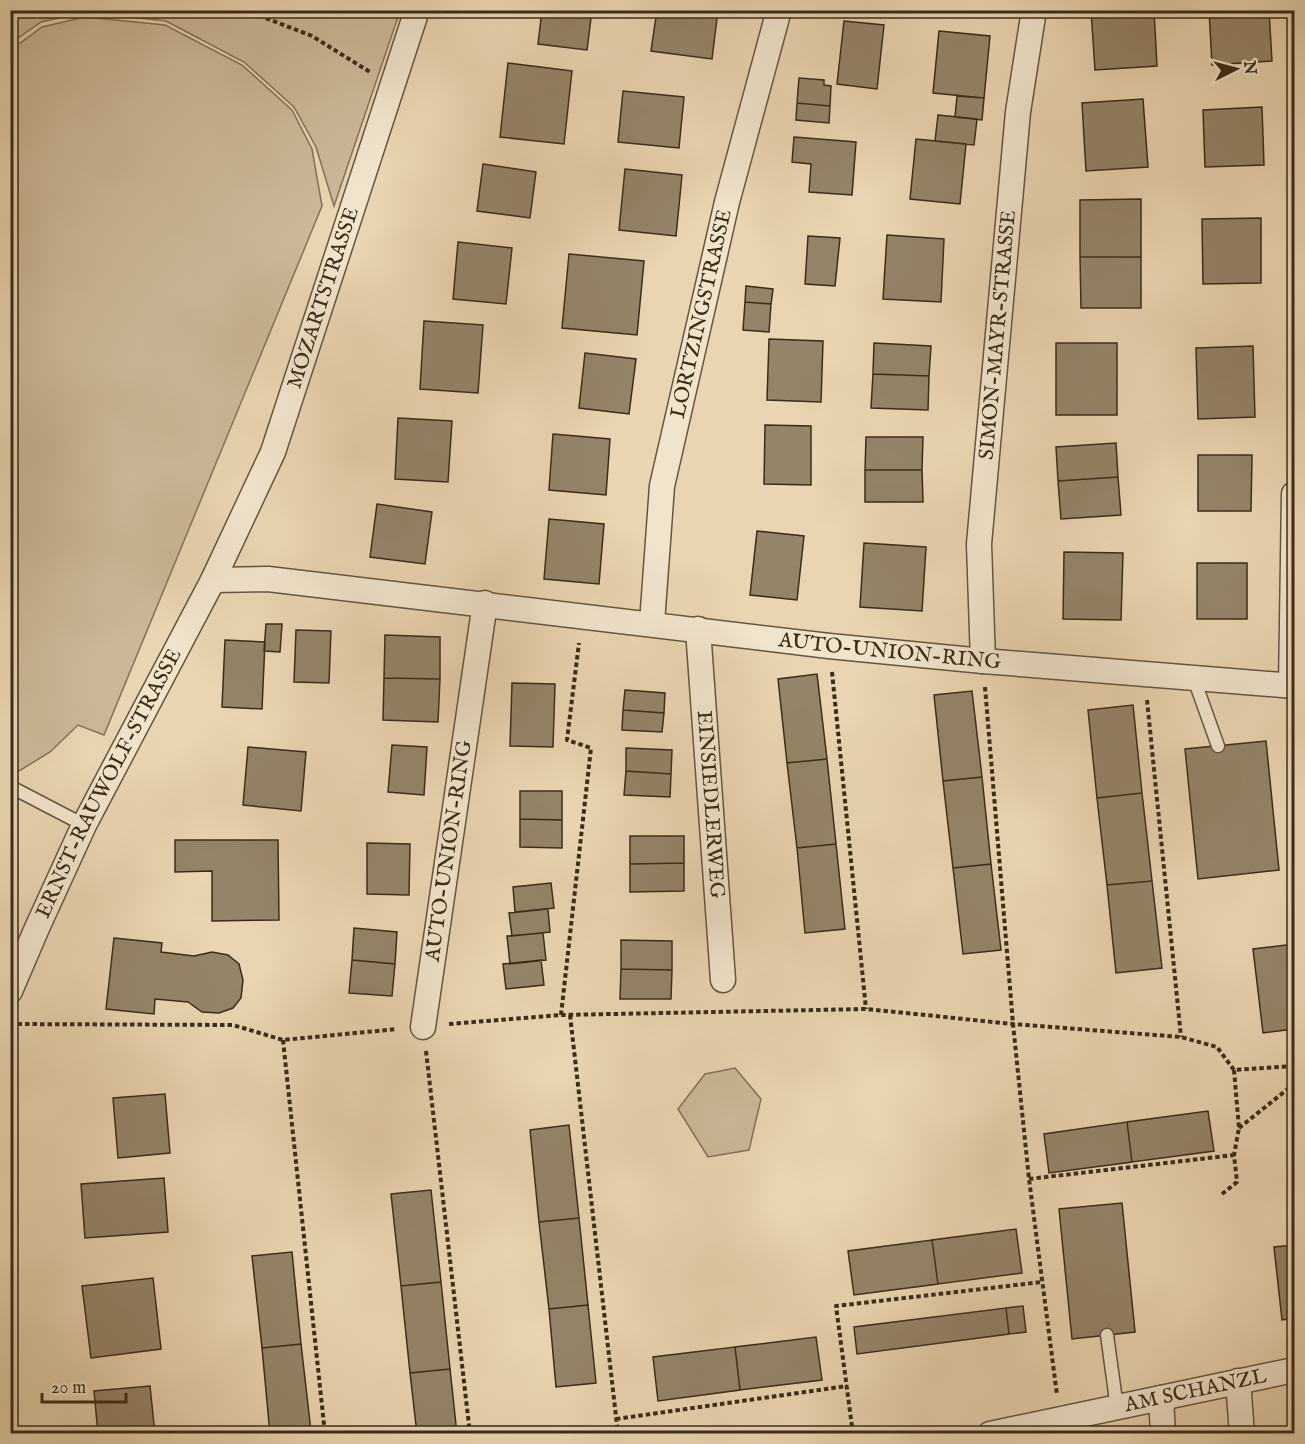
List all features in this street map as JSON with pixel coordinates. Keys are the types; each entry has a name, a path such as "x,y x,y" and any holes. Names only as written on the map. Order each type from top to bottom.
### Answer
{"street":[{"name":"MOZARTSTRASSE","path":"213,580 273,452 417,10"},
{"name":"LORTZINGSTRASSE","path":"652,624 662,486 727,202 779,10"},
{"name":"SIMON-MAYR-STRASSE","path":"984,661 979,544 1018,112 1034,10"},
{"path":"1293,686 1294,494"},
{"name":"AUTO-UNION-RING","path":"213,580 268,579 485,603 829,646 1144,675 1293,686"},
{"name":"ERNST-RAUWOLF-STRASSE","path":"10,991 36,928 84,825 213,580"},
{"name":"AUTO-UNION-RING","path":"423,1027 485,603"},
{"name":"EINSIEDLERWEG","path":"698,629 723,980"},
{"name":"AM SCHANZL","path":"990,1434 1294,1370"},
{"path":"1239,1382 1242,1434"},
{"path":"1161,1398 1163,1434"}],"lane":[{"path":"1194,679 1218,746"},
{"path":"11,776 11,788 84,825"},
{"path":"1107,1335 1117,1408"}],"path":[{"path":"245,10 312,36 394,86"},
{"path":"561,1015 591,748 567,740 582,615"},
{"path":"829,646 866,1009"},
{"path":"984,661 1013,1024 1029,1179 1061,1420"},
{"path":"1144,675 1181,1037"},
{"path":"10,1024 233,1025 283,1040 561,1015 866,1009 1013,1024 1181,1037 1217,1047 1234,1070 1239,1128 1234,1155 1237,1182 1222,1194"},
{"path":"570,1015 618,1434"},
{"path":"423,1027 470,1434"},
{"path":"283,1040 325,1434"},
{"path":"1234,1070 1294,1065"},
{"path":"1239,1128 1294,1084"},
{"path":"1029,1179 1234,1155"},
{"path":"853,1434 836,1306 1042,1282"},
{"path":"616,1419 848,1386"}],"shaded area":[{"path":"11,10 400,11 334,206 316,147 294,107 244,62 166,21 85,12 41,22 11,43"},
{"path":"85,17 165,25 242,65 292,110 312,149 322,206 104,735 78,725 50,752 11,776 11,50 42,27"},
{"path":"735,1068 761,1099 749,1150 708,1157 678,1109 705,1074"}],"building":[{"path":"542,10 592,10 587,50 538,44"},
{"path":"657,10 718,10 712,59 651,51"},
{"path":"1091,10 1154,10 1157,66 1095,70"},
{"path":"1209,10 1269,10 1272,61 1212,65"},
{"path":"844,21 884,25 877,89 837,84"},
{"path":"939,31 990,36 984,98 933,93"},
{"path":"508,63 572,71 564,144 500,137"},
{"path":"799,78 824,80 824,85 831,86 830,106 797,103"},
{"path":"623,91 684,97 679,148 618,142"},
{"path":"957,96 984,98 982,120 955,117"},
{"path":"1143,99 1148,167 1086,171 1082,103"},
{"path":"797,103 830,106 829,123 796,120"},
{"path":"1262,107 1264,165 1205,167 1203,110"},
{"path":"938,115 977,119 974,145 935,141"},
{"path":"794,137 856,142 852,195 809,192 811,164 792,162"},
{"path":"916,139 966,144 960,204 910,199"},
{"path":"483,164 536,172 530,218 477,211"},
{"path":"625,169 682,175 676,236 619,230"},
{"path":"1141,199 1141,257 1080,257 1080,200"},
{"path":"1261,218 1261,283 1203,284 1202,219"},
{"path":"887,235 944,239 941,302 883,299"},
{"path":"808,236 840,238 835,286 805,284"},
{"path":"458,242 512,248 506,304 453,299"},
{"path":"569,254 644,261 637,335 562,328"},
{"path":"1080,257 1141,257 1141,308 1081,308"},
{"path":"746,286 773,289 771,304 745,302"},
{"path":"745,302 771,304 769,332 743,330"},
{"path":"424,321 483,325 478,393 420,389"},
{"path":"769,339 823,341 821,402 767,400"},
{"path":"874,343 931,346 929,376 873,374"},
{"path":"1056,343 1117,343 1117,415 1056,415"},
{"path":"1253,346 1255,417 1198,419 1196,348"},
{"path":"585,353 636,359 629,414 579,408"},
{"path":"873,374 929,376 928,410 871,408"},
{"path":"398,418 452,421 448,482 395,479"},
{"path":"765,425 811,426 811,485 764,484"},
{"path":"553,434 610,439 606,495 549,490"},
{"path":"866,437 923,437 922,470 865,470"},
{"path":"1116,443 1118,477 1058,481 1056,447"},
{"path":"1198,455 1252,455 1251,511 1198,511"},
{"path":"865,470 922,470 923,502 865,502"},
{"path":"1118,477 1121,515 1061,519 1058,481"},
{"path":"377,504 432,512 425,564 370,557"},
{"path":"549,519 604,524 599,584 544,579"},
{"path":"757,531 804,536 797,600 750,595"},
{"path":"864,543 926,547 922,611 860,607"},
{"path":"1064,552 1123,553 1121,620 1063,619"},
{"path":"1197,563 1247,563 1247,619 1197,619"},
{"path":"266,624 282,624 280,652 264,651"},
{"path":"296,630 331,631 329,683 294,682"},
{"path":"385,635 440,637 440,679 384,678"},
{"path":"225,640 265,642 262,709 222,707"},
{"path":"817,674 827,759 787,763 778,679"},
{"path":"384,678 440,679 438,722 383,720"},
{"path":"512,683 555,684 553,747 510,746"},
{"path":"625,690 665,693 664,713 623,710"},
{"path":"972,691 982,777 943,781 934,695"},
{"path":"1133,705 1142,793 1097,798 1088,710"},
{"path":"623,710 664,713 662,732 622,730"},
{"path":"1266,741 1279,870 1198,879 1185,749"},
{"path":"392,745 427,747 424,795 388,792"},
{"path":"248,747 306,752 301,811 243,805"},
{"path":"626,748 672,750 671,774 626,771"},
{"path":"827,759 836,844 797,848 787,763"},
{"path":"626,771 671,774 670,797 624,795"},
{"path":"982,777 991,864 953,868 943,781"},
{"path":"520,791 562,791 562,820 520,819"},
{"path":"1142,793 1152,881 1107,885 1097,798"},
{"path":"520,819 562,820 562,848 520,847"},
{"path":"630,836 684,836 684,863 630,864"},
{"path":"175,840 278,840 279,920 212,921 212,871 175,872"},
{"path":"367,843 410,844 409,895 367,894"},
{"path":"836,844 845,929 805,933 797,848"},
{"path":"684,863 684,891 630,892 630,864"},
{"path":"991,864 1001,950 963,954 953,868"},
{"path":"1152,881 1162,968 1116,973 1107,885"},
{"path":"551,883 554,908 515,912 513,887"},
{"path":"548,909 550,932 512,936 509,913"},
{"path":"354,928 397,932 395,964 352,960"},
{"path":"543,933 546,960 510,964 507,936"},
{"path":"114,938 162,943 161,952 194,956 212,952 228,955 239,964 243,980 241,998 233,1008 219,1013 202,1012 188,1002 155,999 154,1014 106,1009"},
{"path":"621,940 672,941 672,970 621,969"},
{"path":"1294,944 1294,1029 1263,1033 1253,949"},
{"path":"352,960 395,964 392,996 349,993"},
{"path":"541,960 544,985 506,989 503,964"},
{"path":"621,969 672,970 671,999 620,999"},
{"path":"165,1094 170,1153 118,1158 113,1098"},
{"path":"1208,1111 1214,1151 1132,1162 1127,1122"},
{"path":"1127,1122 1132,1162 1049,1173 1044,1134"},
{"path":"569,1125 579,1218 539,1222 530,1130"},
{"path":"164,1178 168,1232 85,1238 81,1184"},
{"path":"431,1190 441,1282 401,1286 391,1194"},
{"path":"1122,1203 1135,1332 1072,1339 1059,1209"},
{"path":"579,1218 588,1305 549,1309 539,1222"},
{"path":"1016,1229 1022,1273 938,1284 932,1240"},
{"path":"932,1240 938,1284 854,1295 848,1251"},
{"path":"1294,1245 1294,1318 1282,1320 1274,1247"},
{"path":"292,1252 301,1344 262,1348 252,1256"},
{"path":"153,1278 161,1349 91,1358 82,1286"},
{"path":"441,1282 450,1369 410,1373 401,1286"},
{"path":"588,1305 596,1383 556,1387 549,1309"},
{"path":"1023,1306 1026,1332 1009,1334 1006,1308"},
{"path":"1006,1308 1009,1334 857,1354 854,1327"},
{"path":"816,1337 822,1380 740,1390 735,1347"},
{"path":"301,1344 311,1431 270,1434 262,1348"},
{"path":"735,1347 740,1390 658,1401 653,1357"},
{"path":"450,1369 457,1434 417,1434 410,1373"},
{"path":"150,1386 155,1434 98,1434 94,1391"}]}
